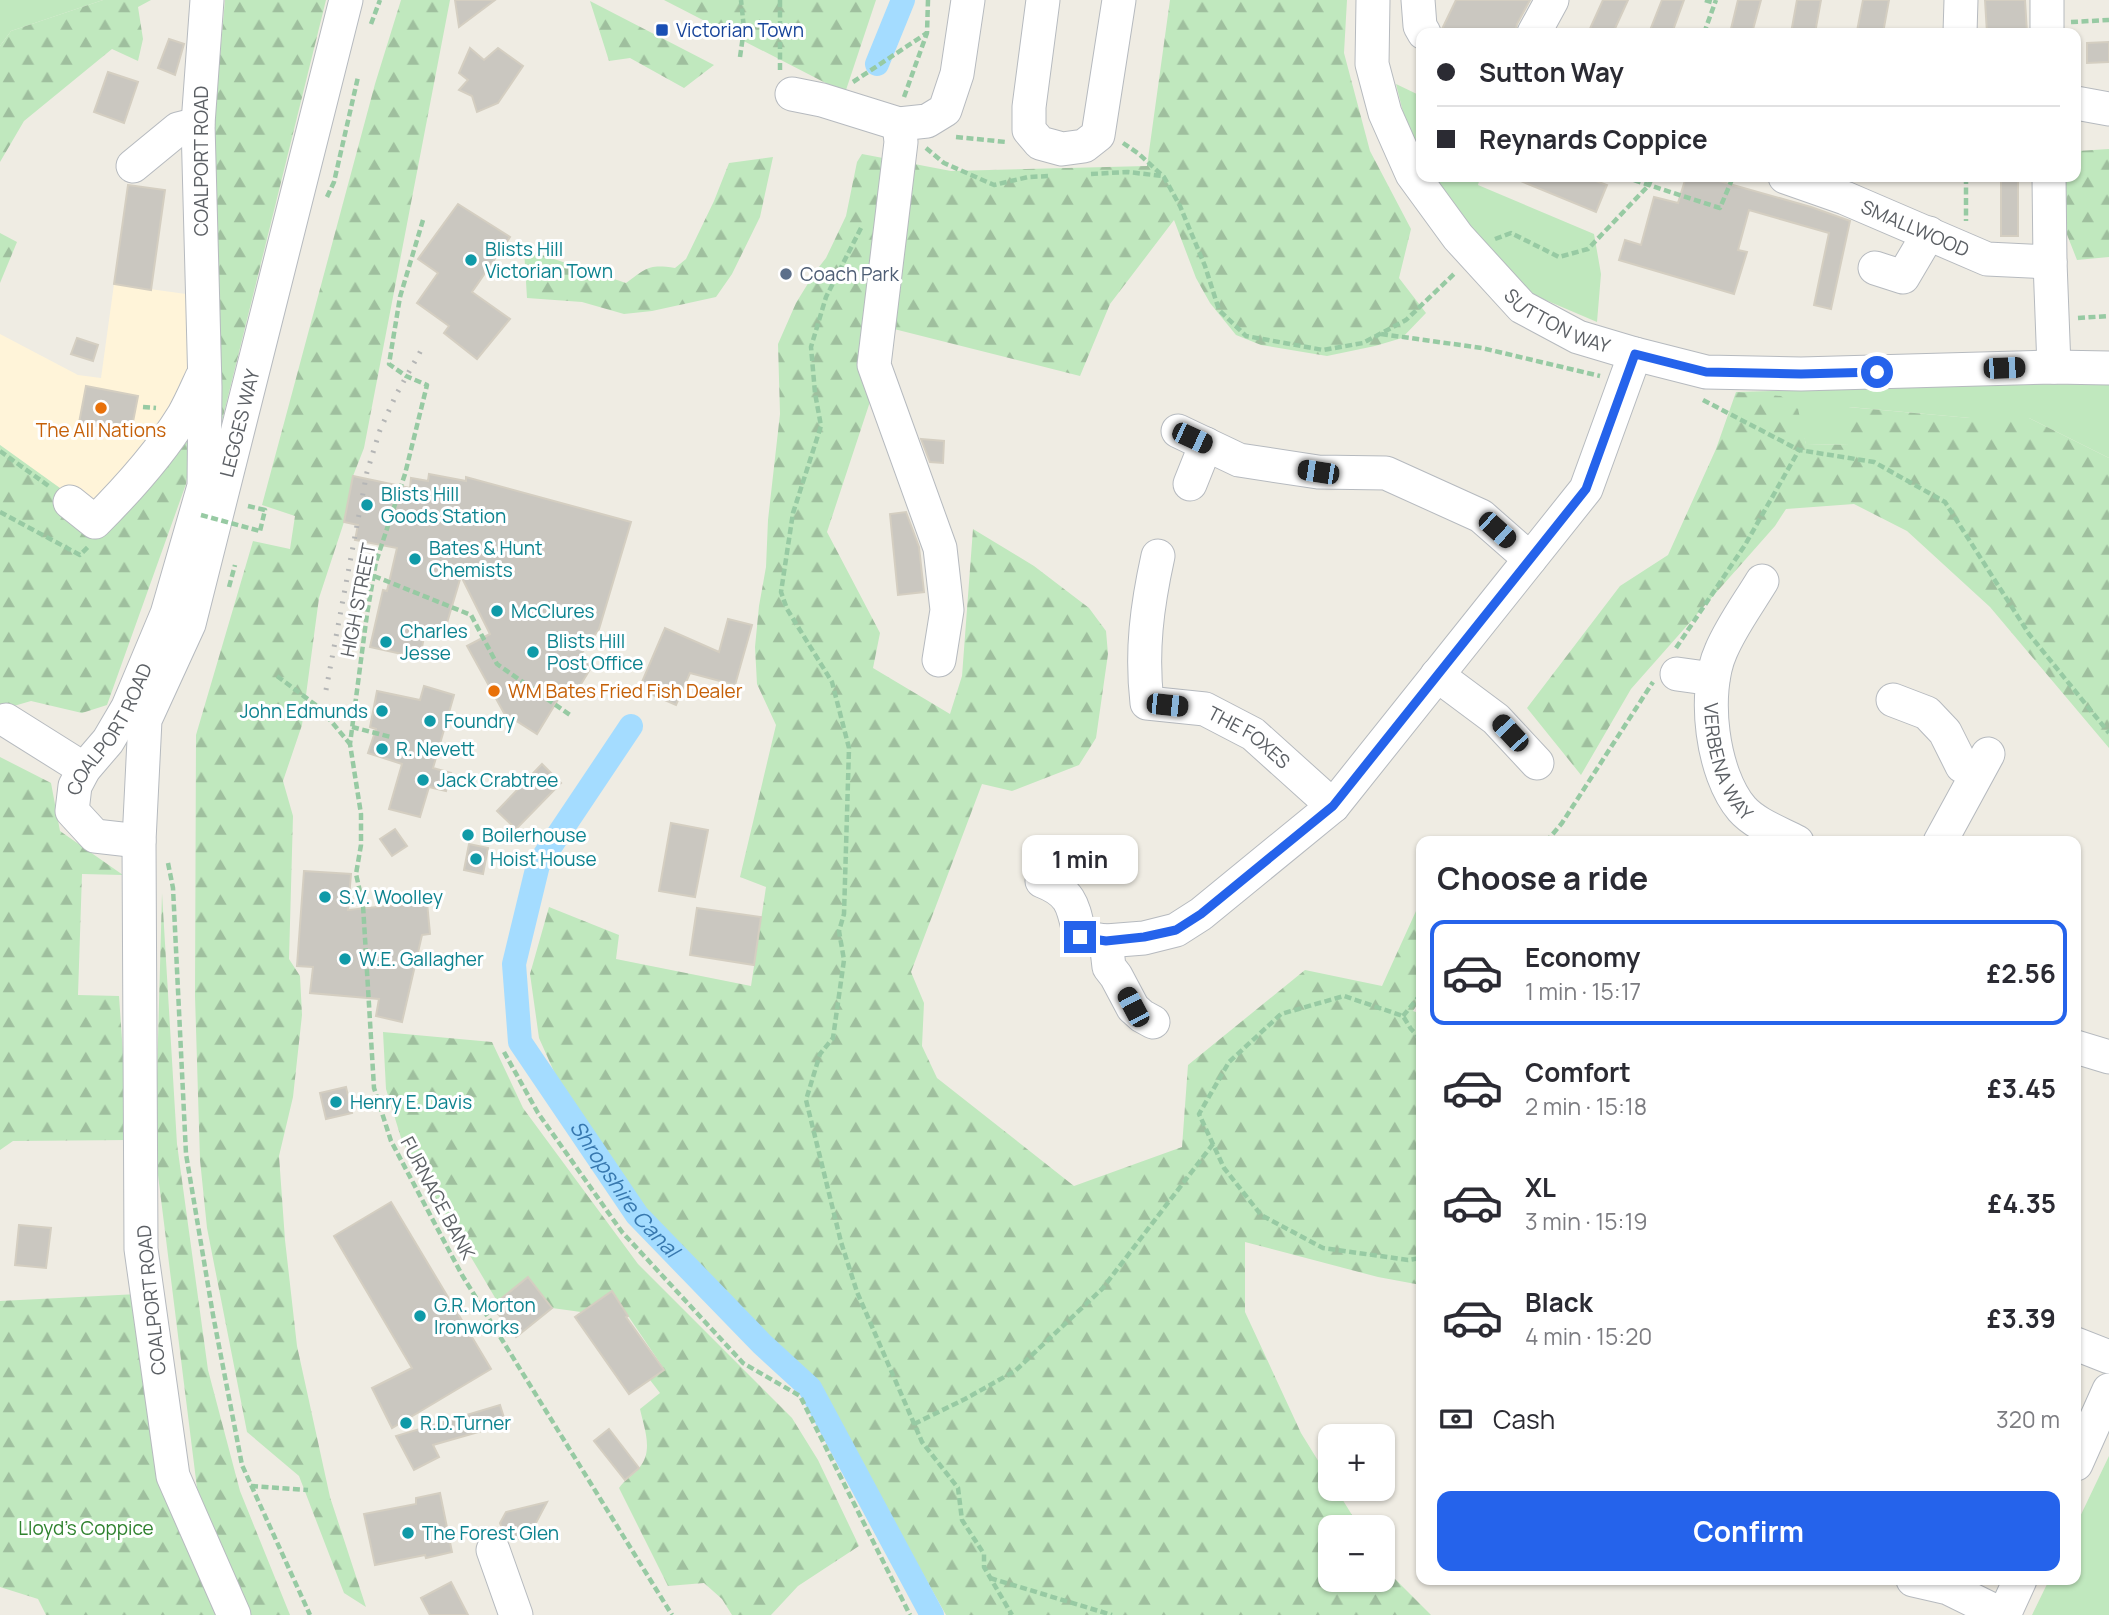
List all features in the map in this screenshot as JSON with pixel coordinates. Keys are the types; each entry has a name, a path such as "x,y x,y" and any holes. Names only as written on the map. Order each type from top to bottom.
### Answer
{"street":[{"name":"COALPORT ROAD","path":"207,0 198,124 205,372 204,486 167,614 128,706 108,741 84,769 75,786 72,811 94,836 139,841 130,976 141,1249 173,1476 234,1615"},
{"name":"LEGGES WAY","path":"139,841 145,720 189,625 346,0"},
{"path":"807,97 899,123 926,121 945,110 957,74 968,0"},
{"path":"1043,0 1029,107 1029,130 1040,143 1062,149 1084,146 1098,135 1119,0"},
{"name":"SUTTON WAY","path":"1373,0 1372,64 1385,113 1416,180"},
{"path":"1418,0 1421,28"},
{"path":"1537,28 1552,0"},
{"path":"1960,28 1961,0"},
{"path":"2081,104 2109,109"},
{"path":"899,123 901,142 874,365 940,548 947,610 939,660"},
{"path":"133,166 178,129 198,124"},
{"name":"SUTTON WAY","path":"1418,182 1458,237 1522,307 1630,367 1801,374 2109,368"},
{"name":"SMALLWOOD","path":"1799,182 1845,198 1987,259 2050,262"},
{"path":"2049,182 2054,367"},
{"path":"1875,268 1903,277 1928,233"},
{"path":"1098,948 1176,930 1201,914 1333,806 1586,489 1630,367"},
{"path":"83,512 117,500 150,462 183,416 205,372"},
{"path":"1190,484 1192,438 1239,460 1318,472 1386,473 1481,516 1530,559"},
{"name":"THE FOXES","path":"1158,556 1145,630 1144,678 1147,703 1205,709 1253,734 1333,806"},
{"path":"1677,674 1717,665 1762,581"},
{"name":"VERBENA WAY","path":"1717,665 1712,708 1719,767 1728,788 1743,811 1785,836"},
{"path":"1437,675 1496,719 1537,763"},
{"path":"1893,699 1927,713 1969,764 1942,836"},
{"path":"6,720 84,769"},
{"path":"1042,881 1069,896 1133,1007 1142,1016 1153,1021"},
{"path":"2081,1049 2109,1057"},
{"path":"2081,1346 2109,1357"},
{"path":"2081,1453 2109,1390"},
{"path":"493,1550 516,1615"},
{"path":"1935,1585 1948,1588 2004,1615 2018,1585"}],"path":[{"path":"740,57 744,29 741,0"},
{"path":"780,0 782,57"},
{"path":"928,0 927,33 905,96 891,110 905,135 913,137 944,163 994,185 1028,177 1052,176"},
{"path":"1705,0 1716,2 1706,28"},
{"path":"2047,19 2109,20"},
{"path":"807,97 877,68 927,33"},
{"path":"1099,127 1139,154 1164,177 1180,206 1205,266 1219,310 1246,336 1323,350 1363,344 1406,320 1460,269"},
{"path":"955,137 1012,142"},
{"path":"1089,174 1128,172 1164,177"},
{"path":"1642,182 1720,208 1731,182"},
{"path":"1965,182 1966,250"},
{"path":"1488,242 1511,233 1559,257 1588,249 1649,184"},
{"name":"HIGH STREET","path":"364,932 363,905 356,874 361,845 361,814 350,744 376,562 405,474 427,385 406,376 389,364 400,297 422,220"},
{"path":"861,227 826,297 811,347 821,426 793,513 781,592 787,609 832,682 849,748 844,914 839,931 845,960 834,1038 820,1054 806,1100 841,1242 857,1292 922,1442 958,1488 962,1520 984,1554 984,1566 1012,1615"},
{"path":"1381,334 1482,348 1589,375 1630,367"},
{"path":"1694,398 1706,401 1799,450 1874,462 1945,502 2029,634 2109,733"},
{"path":"0,451 83,512 91,544 80,555 0,512"},
{"path":"201,515 260,531 265,510 248,506"},
{"path":"374,576 471,615 497,664 570,715"},
{"path":"276,676 321,709 350,744"},
{"path":"352,727 391,737"},
{"path":"168,862 173,888 186,1154 213,1315 242,1465 310,1615"},
{"name":"FURNACE BANK","path":"364,932 374,1088 391,1141 462,1275 672,1615"},
{"path":"1416,1034 1403,1016 1344,996 1281,1014 1229,1062 1199,1114 1224,1168 1261,1215 1323,1248 1408,1260 1416,1259"},
{"path":"1403,1016 1416,1000"},
{"path":"504,1052 538,1113 622,1232 743,1363 800,1396 910,1615"},
{"path":"915,1424 1015,1371 1035,1353 1102,1289 1213,1144"},
{"path":"251,1486 308,1490"},
{"path":"990,1578 1112,1615"}],"shaded area":[{"path":"114,284 193,295 193,436 106,522 0,445 0,334 78,375 101,378"}],"green space":[{"path":"0,0 103,0 11,31 0,46"},
{"path":"103,0 151,0 138,7 143,39 138,61 112,49 24,121 0,162 0,46 11,31"},
{"path":"225,0 326,0 221,425 214,123"},
{"path":"401,0 450,0 364,448 353,476 344,522 319,598 302,725 283,781 293,816 289,959 300,976 302,1015 293,1097 279,1156 285,1240 297,1346 330,1497 366,1607 344,1593 299,1476 247,1432 207,1228 200,1160 195,996 196,735 253,541 290,549 295,516 262,505 375,84"},
{"path":"664,0 876,0 845,93"},
{"path":"1170,0 1347,0 1344,53 1370,151 1411,229 1399,278 1426,313 1402,338 1327,356 1261,345 1236,335 1210,303 1196,278 1174,220 1110,304 1080,376 894,329 827,532 880,633 873,668 950,714 962,676 973,529 1034,566 1089,608 1106,631 1108,654 1096,738 1079,765 1012,791 982,784 911,972 924,1003 922,1046 937,1078 1074,1186 1182,1147 1188,1065 1305,970 1382,986 1416,911 1416,1006 1413,1011 1416,1012 1416,1284 1378,1277 1245,1242 1245,1312 1301,1433 1318,1461 1318,1501 1343,1501 1352,1515 1318,1515 1318,1592 1395,1592 1395,1579 1431,1615 946,1615 838,1423 800,1365 722,1305 637,1209 569,1105 539,1038 530,974 549,907 619,935 616,959 751,986 766,887 740,877 776,725 757,684 755,647 766,567 768,520 780,414 778,344 796,303 826,258 846,216 857,162 862,154 951,171 1147,166"},
{"path":"590,1 714,65 684,88 630,58 609,61"},
{"path":"1396,84 1416,94 1416,148"},
{"path":"2109,149 2109,257 2077,260 2064,227 2062,182 2081,182 2081,151"},
{"path":"773,157 760,217 732,274 716,297 652,311 624,314 582,302 527,298 524,249 626,283 648,268 675,268 686,259 729,163"},
{"path":"1436,182 1479,182 1478,185 1594,234 1601,274 1597,322 1529,293 1466,225"},
{"path":"0,233 17,242 0,283"},
{"path":"2077,382 2109,384 2109,458 2029,418 1970,418 1849,407 1850,445 1806,444 1802,431 1736,392"},
{"path":"1736,392 1781,396 1798,409 1806,444 1849,445 1848,407 1970,418 2029,418 2109,458 2109,748 1990,607 1907,531 1854,504 1786,509 1775,526 1631,689 1581,775 1527,708 1620,586 1668,555 1716,449"},
{"path":"193,436 186,484 107,705 82,713 31,701 0,710 0,445 106,521"},
{"path":"0,757 51,783 60,831 123,875 82,874 78,995 119,996 129,1140 13,1141 0,1150"},
{"path":"162,893 177,1144 208,1370 240,1491 290,1615 249,1615 197,1488 155,1151"},
{"path":"383,1032 492,1042 523,1108 638,1264 792,1418 818,1460 859,1546 798,1586 771,1615 732,1615 722,1599 704,1583 668,1586 619,1488 644,1461 647,1439 640,1409 660,1393 650,1380 664,1369 612,1292 581,1312 552,1308 528,1277 497,1301 402,1141 386,1089"},
{"name":"Lloyd's Coppice","path":"138,1294 182,1534 216,1615 46,1615 38,1599 0,1587 0,1301"},
{"path":"2109,1456 2109,1615 2032,1615 2047,1585 2081,1585 2081,1515"}],"building":[{"path":"455,0 495,0 459,27"},
{"path":"1456,0 1530,0 1516,28 1442,28"},
{"path":"1603,0 1628,0 1615,28 1590,28"},
{"path":"1662,0 1684,0 1674,28 1651,28"},
{"path":"1738,0 1761,0 1753,28 1731,28"},
{"path":"1797,0 1821,0 1816,28 1792,28"},
{"path":"1863,0 1889,0 1884,28 1858,28"},
{"path":"1985,0 2025,0 2027,28 1987,28"},
{"path":"169,39 184,44 175,75 158,68"},
{"path":"2109,42 2109,62 2087,63 2087,43"},
{"path":"470,48 484,60 498,48 523,66 498,103 477,112 472,96 459,90 468,80 459,73"},
{"path":"108,72 138,82 124,123 94,112"},
{"path":"1523,182 1599,182 1607,185 1596,212"},
{"path":"1684,182 1723,182 1850,221 1831,309 1814,305 1829,233 1749,210 1738,250 1747,252 1734,294 1619,260 1625,240 1641,245 1654,197 1678,203"},
{"path":"2001,182 2018,182 2018,236 2001,236"},
{"path":"128,185 165,190 151,290 114,284"},
{"path":"458,204 510,237 472,292 510,319 477,359 444,333 449,326 417,303 438,273 418,259"},
{"path":"77,338 98,345 93,361 71,354"},
{"path":"86,386 138,396 131,432 79,423"},
{"path":"921,439 944,441 943,463 930,462"},
{"path":"429,474 466,481 466,477 631,522 599,629 579,657 592,666 575,694 565,688 537,734 504,713 467,646 490,634 461,576 444,633 426,626 420,658 370,647 383,590 387,591 397,548 355,540 358,525 344,522 353,476 410,488 411,478 428,481"},
{"path":"906,512 919,547 924,592 898,595 890,514"},
{"path":"728,619 752,625 735,685 690,673 676,705 639,689 665,628 719,652"},
{"path":"424,686 454,695 433,768 451,773 446,791 429,787 420,817 389,809 402,764 368,753 376,729 370,727 377,691 420,700"},
{"path":"542,764 561,783 516,829 497,811"},
{"path":"671,823 708,830 695,897 659,891"},
{"path":"395,829 407,846 392,856 380,839"},
{"name":"Hoist House","path":"469,844 488,848 483,874 464,870"},
{"path":"304,871 351,874 348,910 427,902 430,934 422,935 402,1022 376,1016 379,999 310,993 313,967 297,966"},
{"path":"697,908 761,917 754,965 690,955"},
{"name":"Henry E. Davis","path":"346,1087 352,1113 326,1119 320,1093"},
{"name":"G.R. Morton Ironworks","path":"391,1202 491,1369 392,1428 372,1388 412,1368 334,1236"},
{"path":"19,1225 51,1228 46,1268 15,1265"},
{"path":"528,1277 552,1308 516,1337 492,1306"},
{"path":"612,1291 628,1316 626,1317 664,1370 629,1394 575,1317"},
{"path":"500,1405 506,1424 433,1445 439,1457 414,1470 396,1436"},
{"path":"609,1429 639,1468 625,1480 594,1441"},
{"name":"The Forest Glen","path":"440,1493 452,1552 375,1565 364,1514 416,1504 416,1498"},
{"path":"547,1502 529,1536 512,1540 504,1534 500,1523 506,1512"},
{"path":"451,1582 468,1615 430,1615 421,1598"}],"waterway":[{"name":"Shropshire Canal","path":"877,64 903,0"},
{"name":"Shropshire Canal","path":"631,726 538,865 514,964 520,1042 637,1215 762,1344 810,1388 932,1615"}],"railway":[{"path":"326,690 367,472 380,430 424,345"}],"place":[{"name":"Victorian Town","path":"662,30"},
{"name":"Blists Hill Victorian Town","path":"471,260"},
{"name":"Coach Park","path":"786,274"},
{"name":"The All Nations","path":"101,408"},
{"name":"Blists Hill Goods Station","path":"367,505"},
{"name":"Bates & Hunt Chemists","path":"415,559"},
{"name":"McClures","path":"497,611"},
{"name":"Charles Jesse","path":"386,642"},
{"name":"Blists Hill Post Office","path":"533,652"},
{"name":"WM Bates Fried Fish Dealer","path":"494,691"},
{"name":"John Edmunds","path":"382,711"},
{"name":"Foundry","path":"430,721"},
{"name":"R. Nevett","path":"382,749"},
{"name":"Jack Crabtree","path":"423,780"},
{"name":"Boilerhouse","path":"468,835"},
{"name":"Hoist House","path":"476,859"},
{"name":"S.V. Woolley","path":"325,897"},
{"name":"W.E. Gallagher","path":"345,959"},
{"name":"Henry E. Davis","path":"336,1102"},
{"name":"G.R. Morton Ironworks","path":"420,1316"},
{"name":"R.D.Turner","path":"406,1423"},
{"name":"The Forest Glen","path":"408,1533"}],"route":[{"path":"1080,937 1106,941 1176,930 1201,914 1333,806 1586,489 1635,354 1706,372 1877,372"}]}
